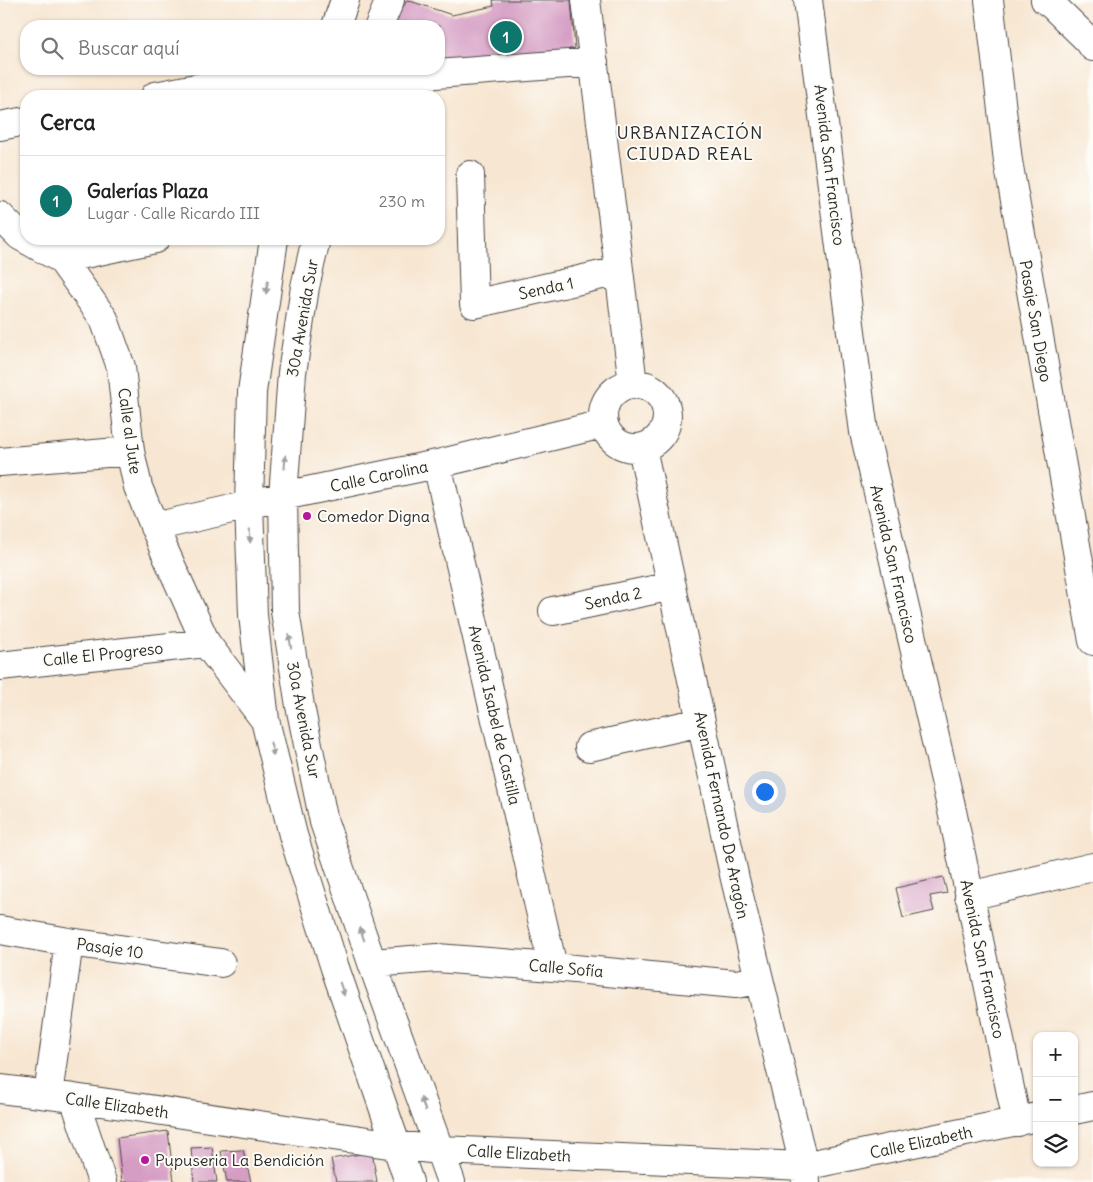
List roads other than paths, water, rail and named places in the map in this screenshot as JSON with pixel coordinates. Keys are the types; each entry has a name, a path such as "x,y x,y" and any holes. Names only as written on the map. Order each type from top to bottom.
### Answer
{"street":[{"path":"338,20 345,0"},
{"path":"382,20 390,0"},
{"path":"586,0 633,384"},
{"name":"Avenida San Francisco","path":"808,0 864,432 951,806 969,896 1027,1120"},
{"name":"Pasaje San Diego","path":"989,0 1008,161 1093,641"},
{"path":"1045,0 1093,47"},
{"path":"445,75 594,62"},
{"path":"186,90 227,82 357,82 440,75"},
{"path":"0,126 20,122"},
{"name":"Senda 1","path":"470,175 474,304 619,272"},
{"name":"Calle al Jute","path":"0,216 10,242 61,259 104,320 121,367 130,451 138,487 154,527 206,643 265,720"},
{"path":"61,259 127,245"},
{"path":"273,245 252,392 249,505 253,615 265,720 293,836 335,968 409,1182"},
{"name":"30a Avenida Sur","path":"315,245 305,287 292,373 283,496 285,611 300,706 324,822 372,963 451,1182"},
{"path":"633,384 655,391 663,400 667,411 666,423 662,434 653,443 642,448 630,448 618,444 608,436 603,424 602,413 605,402 612,393 622,387 633,384"},
{"name":"Calle Carolina","path":"154,527 283,496 437,464 603,424"},
{"name":"Avenida Fernando De Aragón","path":"642,448 735,879 805,1174"},
{"path":"0,462 130,451"},
{"name":"Avenida Isabel de Castilla","path":"437,464 554,967"},
{"name":"Senda 2","path":"554,610 672,586"},
{"name":"Calle El Progreso","path":"0,666 206,643"},
{"path":"589,747 701,722"},
{"path":"969,896 1093,867"},
{"name":"Pasaje 10","path":"0,930 69,942 221,963"},
{"path":"69,942 61,1097 102,1182"},
{"name":"Calle Sofía","path":"372,963 437,958 736,984 759,980"},
{"name":"Calle Elizabeth","path":"0,1089 440,1150 805,1174 1027,1120"},
{"path":"1078,1109 1093,1106"}],"place":[{"name":"Galerías Plaza","path":"506,37"},
{"name":"Comedor Digna","path":"307,516"},
{"name":"Pupuseria La Bendición","path":"145,1160"}],"district":[{"name":"URBANIZACIÓN CIUDAD REAL","path":"690,143"}]}
